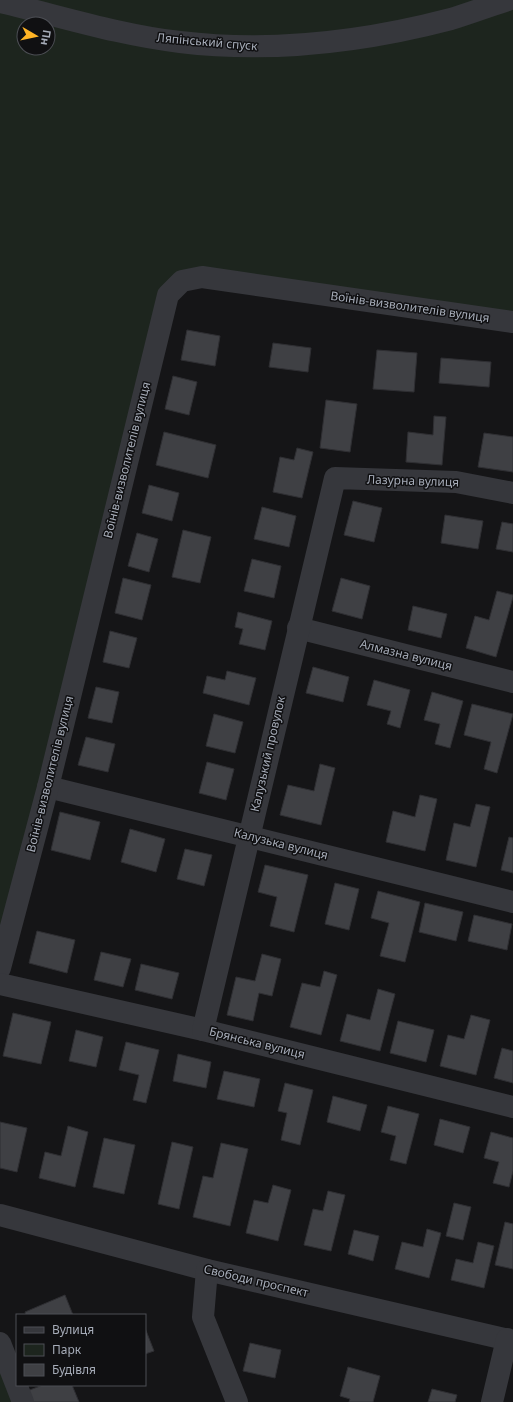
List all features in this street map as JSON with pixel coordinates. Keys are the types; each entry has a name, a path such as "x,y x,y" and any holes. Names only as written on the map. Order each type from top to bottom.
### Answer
{"street":[{"name":"Ляпінський спуск","path":"0,2 135,35 180,42 243,47 305,45 379,35 451,18 508,0"},
{"name":"Воїнів-визволителів вулиця","path":"0,968 48,787 168,295 182,282 202,277 513,322"},
{"name":"Лазурна вулиця","path":"335,478 456,482 513,493"},
{"name":"Калузький провулок","path":"203,1030 248,836 335,478"},
{"name":"Алмазна вулиця","path":"298,628 513,682"},
{"name":"Калузька вулиця","path":"48,787 513,902"},
{"name":"Брянська вулиця","path":"0,984 203,1030 513,1107"},
{"name":"Свободи проспект","path":"0,1218 207,1270 510,1340"},
{"path":"207,1270 203,1317 237,1402"},
{"path":"492,1402 510,1340"},
{"path":"0,1343 16,1384"},
{"path":"17,1386 23,1402"}],"green space":[{"path":"0,0 513,0 513,322 182,281 0,968"},
{"path":"0,1343 23,1402 0,1402"}],"building":[{"path":"187,330 220,336 215,366 181,360"},
{"path":"273,343 311,348 308,372 269,367"},
{"path":"377,350 417,353 414,392 373,389"},
{"path":"441,358 491,362 489,387 439,383"},
{"path":"173,376 197,382 189,415 165,409"},
{"path":"326,400 357,404 350,452 320,448"},
{"path":"434,416 446,417 442,465 406,462 408,432 433,435"},
{"path":"164,432 216,445 208,478 156,465"},
{"path":"484,433 513,437 513,472 478,467"},
{"path":"297,448 313,452 302,498 273,492 280,457 294,460"},
{"path":"149,485 179,493 172,521 142,513"},
{"path":"353,501 382,508 374,542 344,535"},
{"path":"262,507 296,516 289,547 254,539"},
{"path":"445,515 483,521 478,549 441,543"},
{"path":"502,522 513,524 513,552 496,549"},
{"path":"183,530 211,537 200,583 172,577"},
{"path":"137,533 158,539 149,572 128,566"},
{"path":"252,559 281,566 274,598 244,591"},
{"path":"123,578 151,585 142,620 115,613"},
{"path":"341,578 370,586 362,619 332,611"},
{"path":"497,591 513,595 513,597 496,657 466,648 475,616 489,620"},
{"path":"413,606 447,614 441,638 408,630"},
{"path":"238,612 272,621 265,650 239,644 243,629 235,627"},
{"path":"110,631 137,638 129,668 103,662"},
{"path":"313,667 349,677 343,702 306,693"},
{"path":"227,671 256,678 249,705 203,693 207,676 225,680"},
{"path":"374,680 410,690 400,728 387,724 391,711 367,705"},
{"path":"96,687 119,692 112,723 88,718"},
{"path":"432,692 463,701 450,748 435,744 440,724 424,720"},
{"path":"472,704 513,714 497,773 484,769 491,742 464,735"},
{"path":"214,714 243,722 235,753 206,746"},
{"path":"86,737 115,744 108,772 78,765"},
{"path":"207,762 234,769 226,800 199,793"},
{"path":"320,764 335,768 321,825 280,815 288,785 314,791"},
{"path":"420,795 437,799 425,851 386,842 393,811 415,817"},
{"path":"476,804 490,807 476,867 446,860 454,823 470,827"},
{"path":"60,812 100,822 90,860 51,850"},
{"path":"130,829 165,839 156,872 121,862"},
{"path":"509,837 513,838 513,873 501,870"},
{"path":"185,849 212,855 204,886 177,879"},
{"path":"265,865 308,875 294,932 270,926 277,897 258,892"},
{"path":"335,883 359,889 349,930 325,924"},
{"path":"378,891 420,902 405,962 380,956 389,923 371,918"},
{"path":"425,903 463,912 456,941 419,932"},
{"path":"474,915 512,924 507,950 468,941"},
{"path":"37,931 75,940 67,973 29,963"},
{"path":"101,952 131,959 123,987 94,980"},
{"path":"262,954 281,959 272,996 259,993 253,1021 227,1015 236,977 255,981"},
{"path":"141,964 179,973 172,999 135,990"},
{"path":"324,971 337,975 321,1035 290,1027 302,983 320,987"},
{"path":"378,989 395,994 380,1051 340,1041 347,1014 370,1020"},
{"path":"13,1013 51,1022 41,1064 3,1056"},
{"path":"471,1015 490,1020 476,1075 440,1066 448,1035 464,1039"},
{"path":"398,1021 434,1030 426,1062 390,1053"},
{"path":"76,1030 103,1037 96,1067 69,1061"},
{"path":"126,1042 159,1050 146,1103 133,1100 139,1075 119,1070"},
{"path":"502,1048 513,1051 513,1083 494,1078"},
{"path":"178,1054 211,1062 206,1088 173,1081"},
{"path":"224,1071 260,1079 254,1107 217,1099"},
{"path":"285,1083 313,1090 300,1145 281,1140 287,1113 278,1111"},
{"path":"333,1096 367,1105 360,1131 327,1122"},
{"path":"388,1106 419,1114 406,1164 390,1160 396,1136 381,1132"},
{"path":"440,1119 470,1127 463,1153 434,1145"},
{"path":"0,1122 27,1128 17,1172 0,1168"},
{"path":"68,1126 88,1132 75,1187 39,1178 45,1152 61,1156"},
{"path":"491,1132 513,1138 513,1171 509,1187 493,1183 499,1162 484,1158"},
{"path":"104,1138 135,1145 124,1194 93,1187"},
{"path":"172,1142 193,1147 179,1209 158,1204"},
{"path":"221,1143 248,1149 230,1226 193,1217 203,1176 213,1178"},
{"path":"273,1185 291,1190 278,1241 246,1233 254,1200 268,1203"},
{"path":"328,1191 345,1195 331,1251 304,1245 313,1209 323,1211"},
{"path":"454,1203 471,1207 463,1240 446,1236"},
{"path":"505,1222 513,1224 513,1269 495,1265"},
{"path":"427,1229 441,1233 429,1278 395,1269 402,1242 423,1247"},
{"path":"354,1230 379,1236 373,1261 348,1254"},
{"path":"478,1242 494,1246 484,1288 451,1280 456,1259 473,1263"},
{"path":"65,1295 73,1314 26,1314 25,1312"},
{"path":"146,1331 154,1351 146,1354"},
{"path":"250,1343 281,1350 275,1378 243,1371"},
{"path":"348,1367 380,1376 373,1402 349,1402 350,1399 340,1396"},
{"path":"40,1386 72,1386 79,1402 31,1402 27,1391"},
{"path":"432,1389 457,1395 455,1402 428,1402"}]}
